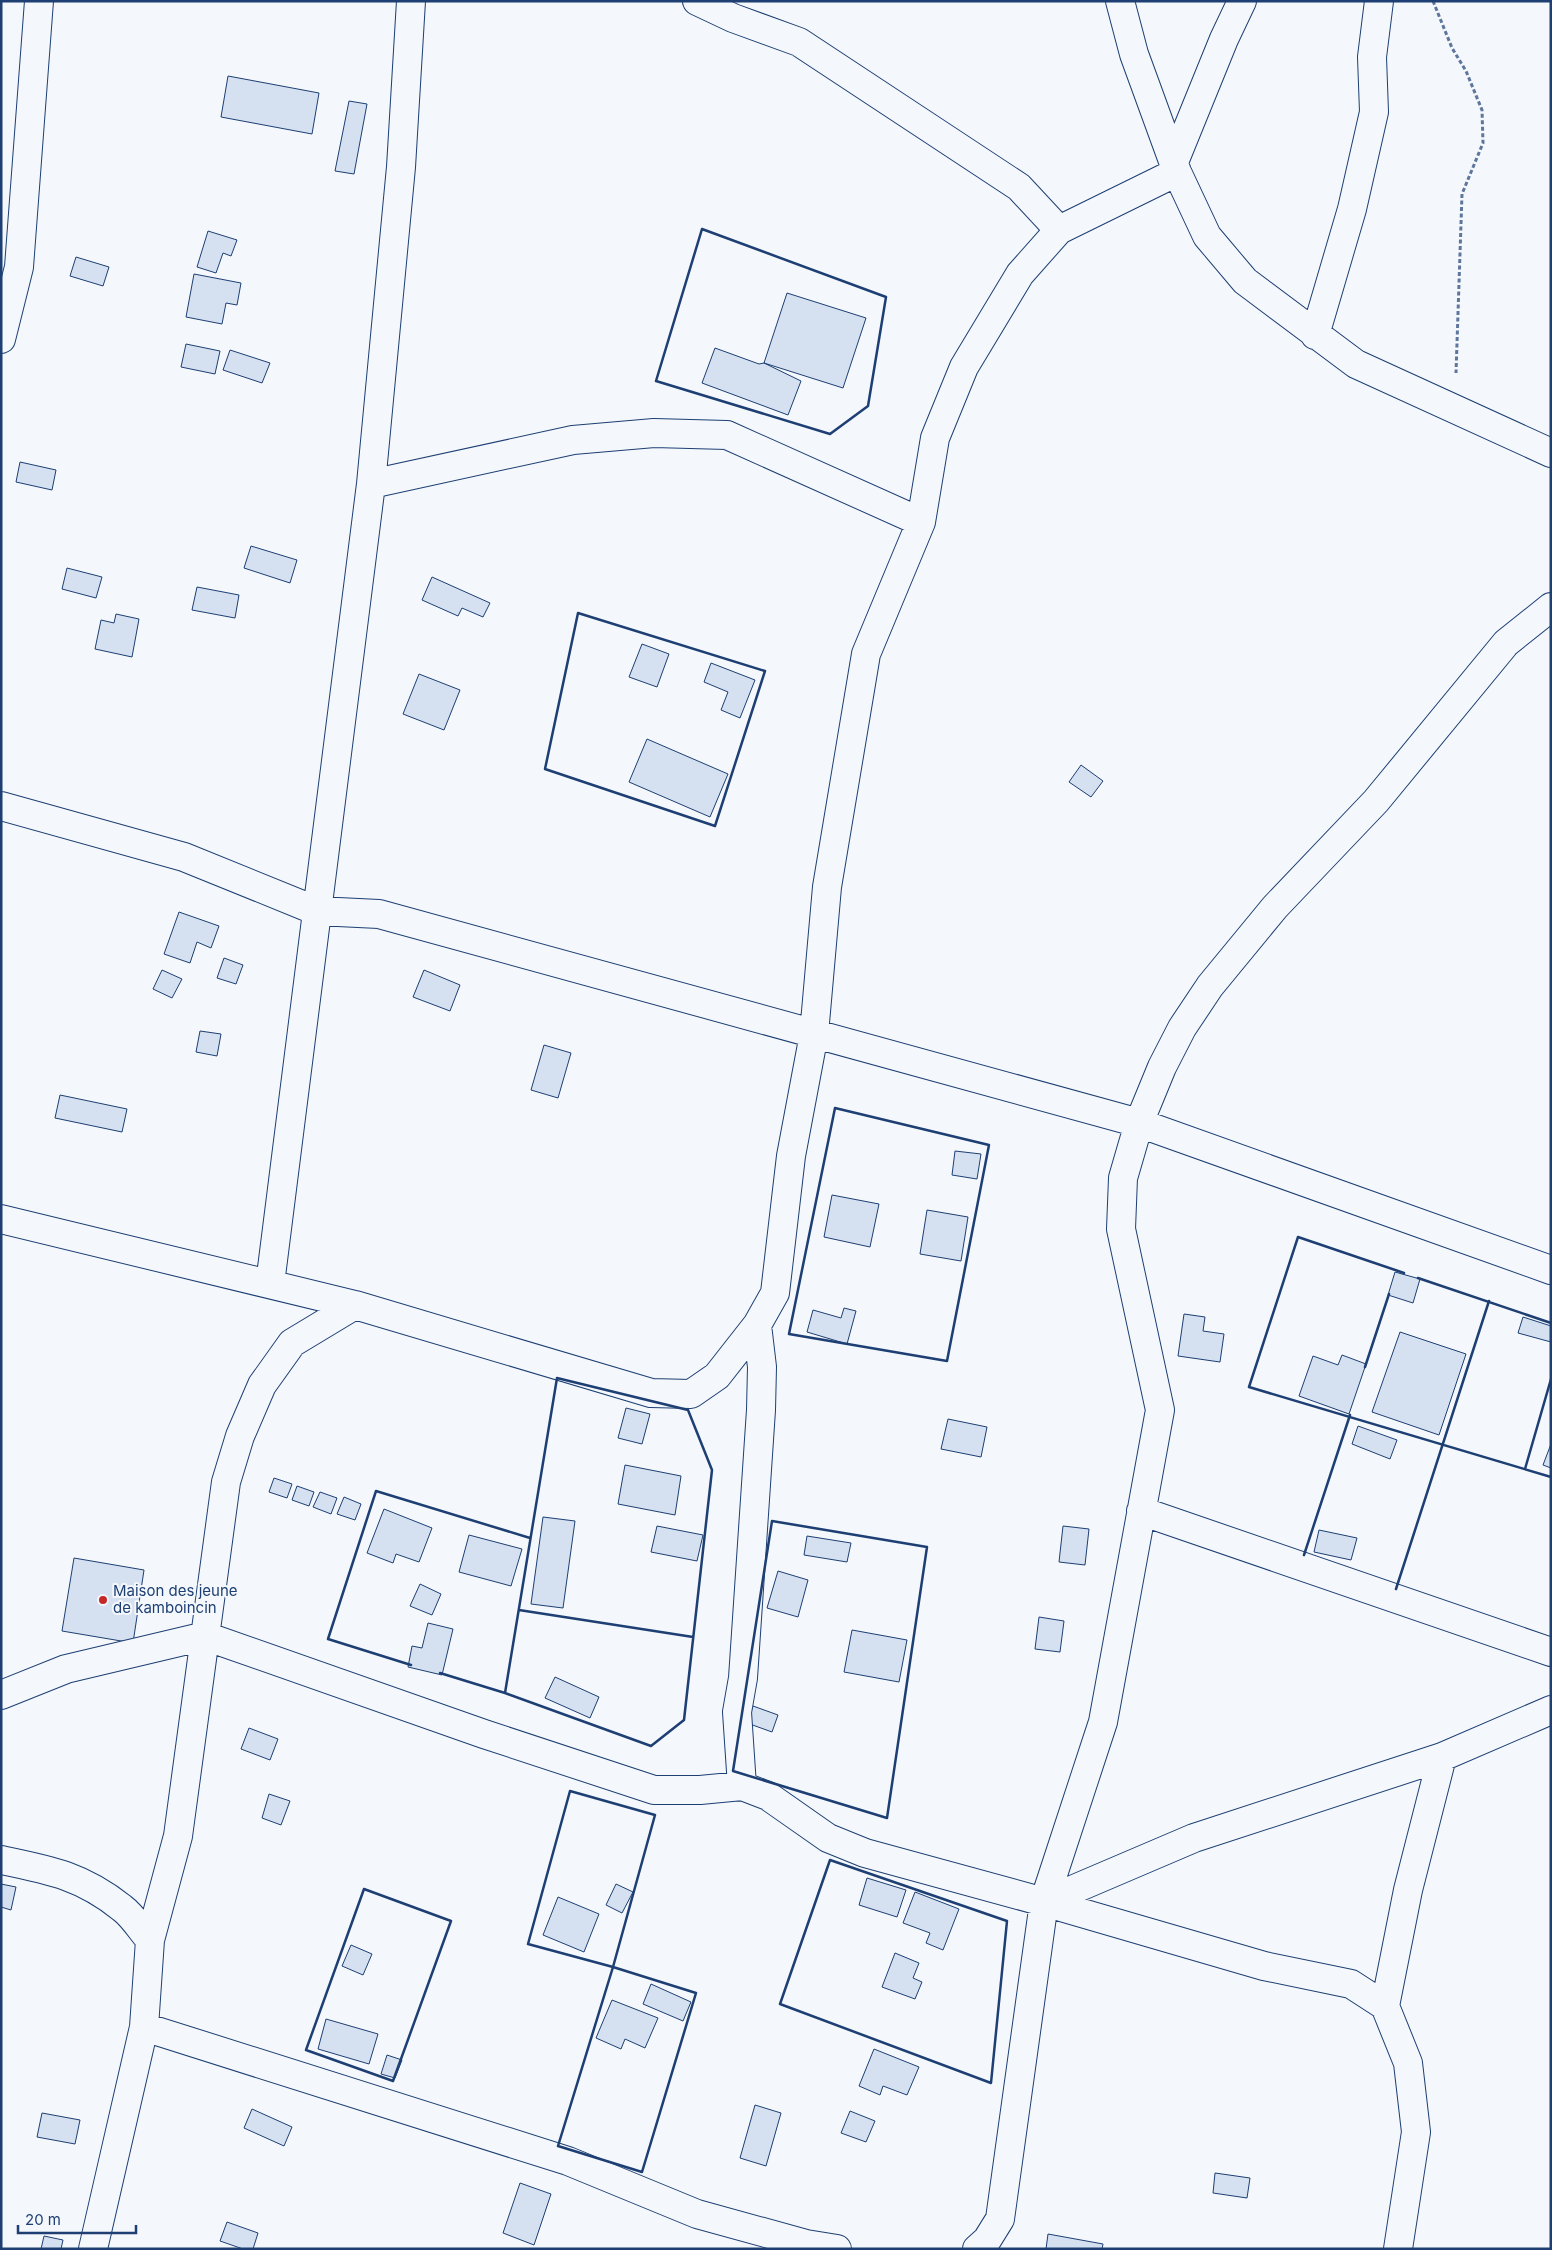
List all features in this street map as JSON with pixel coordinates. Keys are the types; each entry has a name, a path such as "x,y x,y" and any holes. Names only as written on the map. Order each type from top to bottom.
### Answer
{"street":[{"path":"1,339 18,267 39,1"},
{"path":"270,1284 371,484 401,167 412,1"},
{"path":"697,1 732,18 799,42 1019,187 1059,230"},
{"path":"1120,1 1134,54 1176,167 1207,236 1245,281 1356,364 1458,412 1551,452"},
{"path":"1,1219 354,1305 651,1393 691,1394 717,1376 757,1325 775,1293 791,1156 814,1034 826,887 866,654 921,522 935,438 964,367 1020,274 1059,230 1176,167 1224,38 1242,1"},
{"path":"1316,335 1352,209 1374,112 1372,57 1379,1"},
{"path":"371,484 573,440 654,434 727,435 921,522"},
{"path":"984,2246 1000,2219 1044,1902 1102,1722 1160,1410 1120,1229 1123,1178 1138,1123 1162,1067 1182,1028 1210,986 1275,908 1376,801 1506,643 1551,607"},
{"path":"1,806 184,856 317,912 379,914 1138,1123 1551,1270"},
{"path":"94,2249 144,2027 150,1940 178,1836 226,1482 240,1436 262,1385 292,1343 354,1305"},
{"path":"742,1786 736,1712 744,1669 761,1410 762,1367 757,1325"},
{"path":"1141,1511 1551,1652"},
{"path":"1,1694 66,1669 205,1636 484,1734 654,1790 700,1790 742,1786 768,1796 828,1838 864,1853 1044,1902 1264,1966 1350,1984 1385,2006"},
{"path":"1044,1902 1194,1838 1442,1757 1551,1710"},
{"path":"1398,2249 1416,2132 1408,2062 1385,2006 1408,1890 1442,1757"},
{"path":"1,1860 45,1869 79,1880 123,1909 150,1940"},
{"path":"144,2027 568,2161 697,2214 805,2246 837,2249"}],"path":[{"path":"1433,1 1452,48 1466,71 1482,110 1483,143 1462,194 1460,214 1456,359 1458,412"}],"building":[{"path":"228,76 319,93 312,134 221,117"},
{"path":"349,101 367,104 354,174 335,171"},
{"path":"208,231 237,240 231,256 223,253 216,273 197,267"},
{"path":"76,257 109,267 103,286 70,276"},
{"path":"194,274 241,283 237,305 226,303 222,324 186,317"},
{"path":"787,293 866,318 843,388 764,363"},
{"path":"186,344 220,351 215,374 181,367"},
{"path":"715,348 759,364 764,363 801,381 788,415 702,383"},
{"path":"230,350 270,363 262,383 223,370"},
{"path":"20,462 56,470 52,490 16,482"},
{"path":"251,546 297,560 290,583 244,568"},
{"path":"67,568 102,577 96,598 62,589"},
{"path":"432,577 490,603 483,617 462,608 458,616 422,600"},
{"path":"197,587 239,595 235,618 192,610"},
{"path":"116,614 139,619 132,657 95,649 101,620 114,623"},
{"path":"642,644 669,654 657,687 629,677"},
{"path":"711,663 755,680 740,718 721,710 728,692 704,682"},
{"path":"419,674 460,690 444,730 403,714"},
{"path":"647,739 728,774 710,817 629,782"},
{"path":"1081,765 1103,781 1091,797 1069,782"},
{"path":"179,912 219,926 211,948 197,942 190,963 164,954"},
{"path":"224,958 243,965 236,984 217,978"},
{"path":"162,970 182,979 172,998 153,989"},
{"path":"424,970 460,985 450,1011 413,997"},
{"path":"200,1031 221,1034 217,1056 196,1052"},
{"path":"544,1045 571,1053 558,1098 531,1090"},
{"path":"60,1095 127,1109 122,1132 55,1118"},
{"path":"955,1151 981,1154 977,1179 952,1175"},
{"path":"832,1195 879,1204 870,1247 824,1237"},
{"path":"927,1210 968,1217 961,1261 920,1254"},
{"path":"1395,1272 1420,1279 1413,1303 1388,1295"},
{"path":"844,1308 856,1311 847,1344 807,1332 813,1310 841,1318"},
{"path":"1184,1314 1205,1317 1203,1331 1224,1334 1220,1362 1178,1356"},
{"path":"1523,1317 1551,1326 1551,1342 1518,1333"},
{"path":"1400,1332 1466,1354 1439,1435 1372,1412"},
{"path":"1342,1355 1366,1364 1349,1414 1299,1396 1313,1356 1338,1365"},
{"path":"626,1408 650,1414 642,1444 618,1438"},
{"path":"948,1419 987,1427 981,1457 941,1449"},
{"path":"1358,1426 1397,1440 1390,1459 1352,1444"},
{"path":"1551,1444 1551,1468 1543,1465"},
{"path":"625,1465 681,1476 675,1515 618,1504"},
{"path":"274,1478 292,1484 287,1498 269,1492"},
{"path":"297,1486 314,1492 309,1506 292,1500"},
{"path":"320,1492 337,1498 331,1514 313,1507"},
{"path":"344,1497 361,1504 355,1520 337,1514"},
{"path":"384,1509 432,1528 419,1562 396,1554 393,1563 367,1553"},
{"path":"543,1517 575,1521 563,1608 531,1604"},
{"path":"657,1526 703,1535 697,1561 651,1552"},
{"path":"1063,1526 1089,1529 1085,1565 1059,1562"},
{"path":"1319,1530 1357,1538 1351,1560 1314,1552"},
{"path":"469,1535 522,1549 511,1586 459,1572"},
{"path":"807,1536 851,1543 847,1562 804,1555"},
{"name":"Maison des jeune de kamboincin","path":"74,1558 144,1570 133,1643 62,1631"},
{"path":"778,1571 808,1580 798,1617 767,1608"},
{"path":"420,1584 441,1594 432,1615 410,1606"},
{"path":"1039,1617 1064,1621 1060,1652 1035,1649"},
{"path":"428,1623 453,1629 442,1675 408,1667 412,1646 422,1648"},
{"path":"852,1630 907,1640 899,1682 844,1672"},
{"path":"555,1677 599,1697 590,1718 545,1698"},
{"path":"753,1706 778,1715 772,1732 747,1723"},
{"path":"249,1728 278,1739 270,1760 241,1749"},
{"path":"269,1794 290,1801 281,1825 262,1818"},
{"path":"867,1878 906,1890 897,1917 859,1905"},
{"path":"1,1884 16,1887 11,1910 1,1907"},
{"path":"616,1884 633,1892 622,1913 606,1905"},
{"path":"915,1892 959,1909 943,1950 926,1943 930,1933 903,1923"},
{"path":"558,1897 599,1914 584,1952 543,1935"},
{"path":"351,1945 372,1954 363,1975 342,1966"},
{"path":"895,1953 919,1963 913,1978 922,1982 915,1999 882,1987"},
{"path":"651,1984 691,2002 683,2021 643,2004"},
{"path":"612,2000 658,2018 645,2048 625,2039 621,2049 596,2038"},
{"path":"326,2019 378,2034 369,2064 318,2049"},
{"path":"874,2049 919,2067 907,2095 883,2086 880,2095 859,2086"},
{"path":"387,2055 402,2060 395,2078 381,2074"},
{"path":"755,2105 781,2113 766,2166 740,2158"},
{"path":"252,2109 292,2127 284,2146 244,2128"},
{"path":"850,2111 875,2121 866,2142 841,2133"},
{"path":"42,2113 80,2120 75,2144 37,2137"},
{"path":"1215,2173 1250,2178 1247,2198 1213,2193"},
{"path":"520,2183 551,2194 534,2245 503,2233"},
{"path":"227,2222 258,2233 253,2249 243,2249 220,2241"},
{"path":"1048,2234 1103,2244 1102,2249 1046,2249"},
{"path":"44,2236 63,2240 61,2249 41,2249"}],"wall":[{"path":"702,229 886,297 868,406 830,434 656,381 702,229"},
{"path":"578,613 765,671 715,826 545,769 578,613"},
{"path":"835,1108 989,1145 947,1361 789,1334 835,1108"},
{"path":"1404,1273 1298,1237 1249,1387 1551,1477"},
{"path":"1418,1278 1551,1323"},
{"path":"1365,1367 1389,1294"},
{"path":"1396,1589 1489,1301"},
{"path":"557,1378 688,1410 712,1470 684,1720 651,1746 505,1693 557,1378"},
{"path":"1525,1469 1551,1379"},
{"path":"1304,1555 1350,1415"},
{"path":"411,1665 328,1639 376,1491 530,1538"},
{"path":"772,1521 927,1547 887,1818 733,1771 772,1521"},
{"path":"519,1610 693,1637"},
{"path":"440,1673 505,1693"},
{"path":"570,1791 655,1815 613,1967 528,1944 570,1791"},
{"path":"830,1860 1007,1921 991,2083 780,2004 830,1860"},
{"path":"364,1889 451,1921 393,2081 306,2050 364,1889"},
{"path":"613,1967 696,1993 642,2172 558,2146 613,1967"}],"place":[{"name":"Maison des jeune de kamboincin","path":"103,1600"}]}
